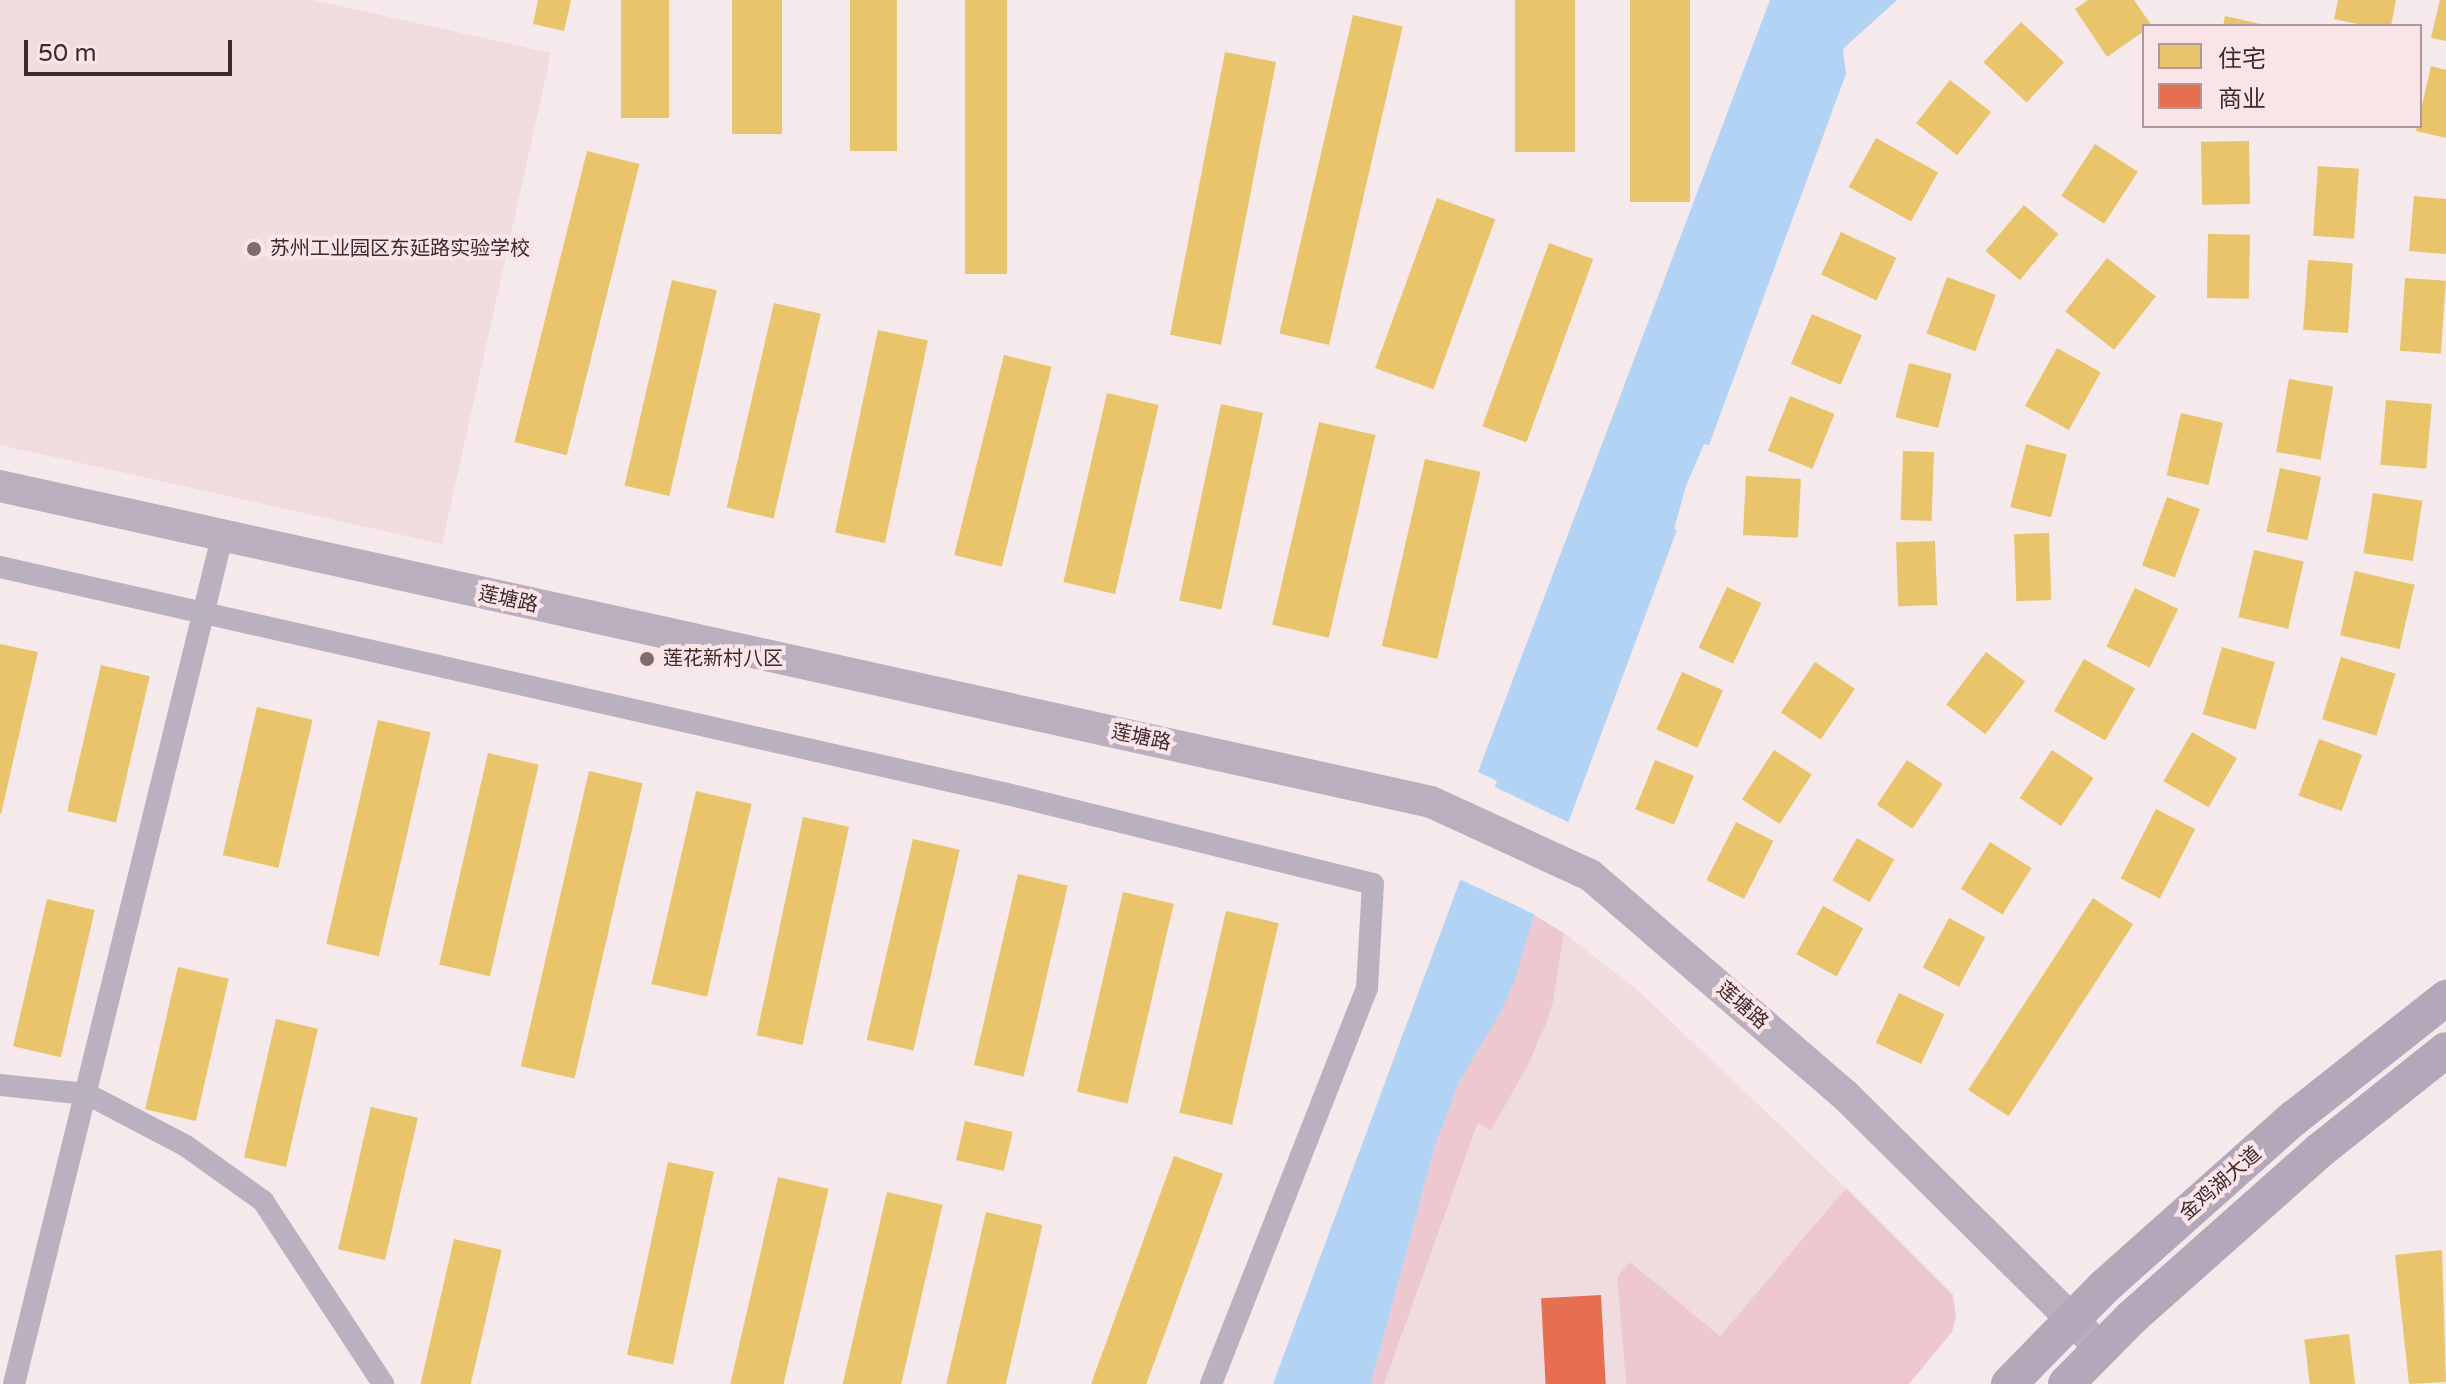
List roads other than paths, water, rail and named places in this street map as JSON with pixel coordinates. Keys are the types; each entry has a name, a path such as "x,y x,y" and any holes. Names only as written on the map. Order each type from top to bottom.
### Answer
{"main road":[{"name":"金鸡湖大道","path":"2009,1384 2072,1319 2294,1118 2446,998"},
{"name":"金鸡湖大道","path":"2066,1384 2101,1348 2319,1151 2446,1050"}],"street":[{"name":"莲塘路","path":"0,486 1431,802 1590,875 1846,1096 2101,1348"},
{"path":"14,1384 222,537"},
{"path":"0,567 1003,793 1373,884 1367,988 1211,1384"},
{"path":"0,1085 87,1094 186,1146 263,1201 383,1384"}],"water":[{"path":"1770,0 1897,0 1843,49 1846,74 1709,445 1704,444 1686,486 1674,529 1677,530 1534,915 1516,977 1502,1010 1460,1080 1435,1146 1371,1384 1273,1384 1497,781 1478,772"}],"place":[{"name":"苏州工业园区东延路实验学校","path":"254,249"},
{"name":"莲花新村八区","path":"647,659"}]}
